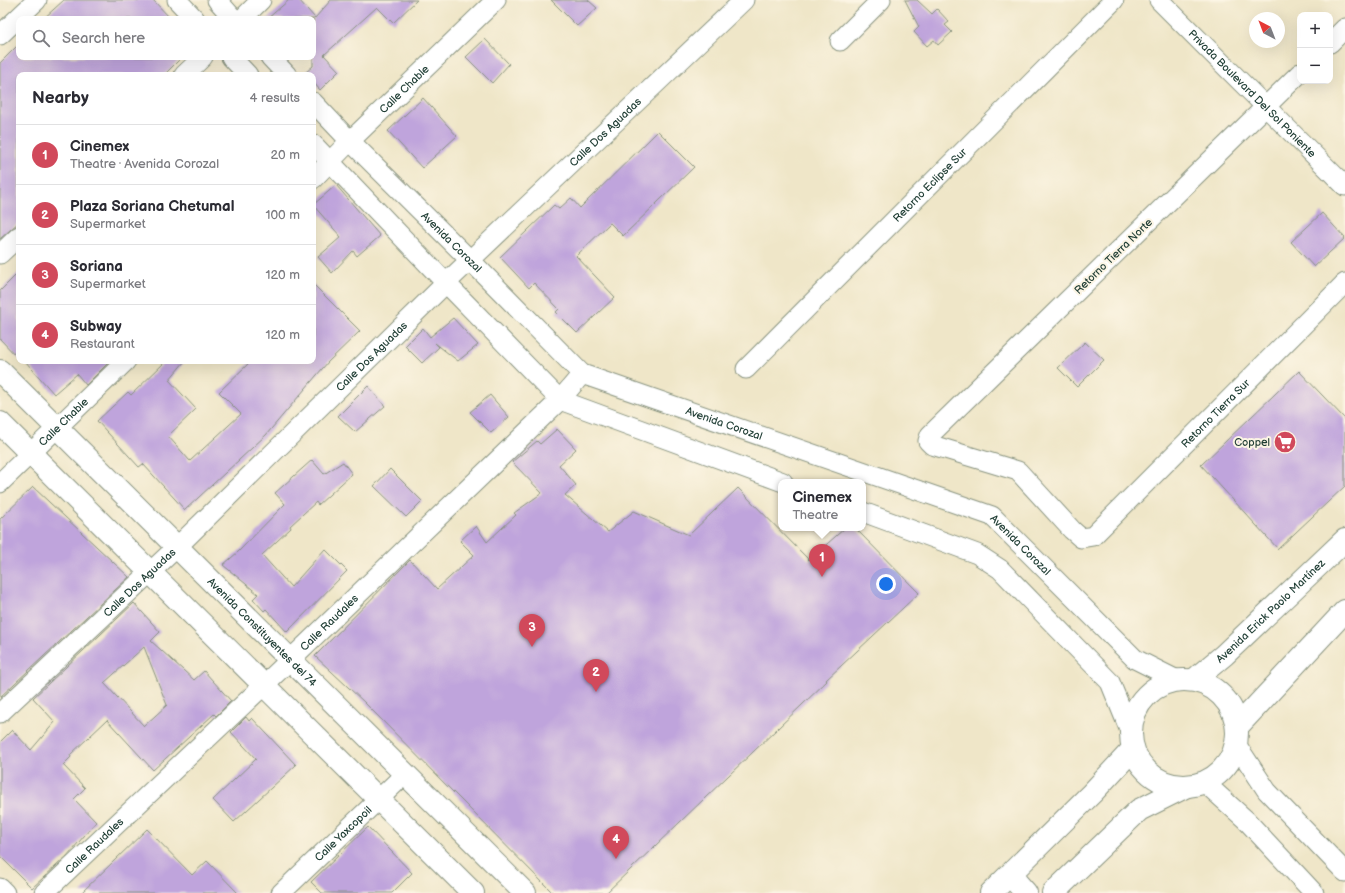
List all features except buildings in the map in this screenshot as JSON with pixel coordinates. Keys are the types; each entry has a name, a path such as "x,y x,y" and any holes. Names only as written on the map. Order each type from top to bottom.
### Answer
{"main road":[{"name":"Avenida Constituyentes del 74","path":"0,371 290,659 520,891"},
{"path":"0,423 473,893"},
{"name":"Avenida Erick Paolo Martínez","path":"1186,680 1224,655 1345,540"},
{"path":"1236,736 1345,611"},
{"path":"1053,893 1139,810 1196,784 1219,773 1230,760 1236,736 1233,711 1224,696 1210,686 1186,680 1162,684 1150,692 1140,703 1133,716 1132,740 1141,765 1154,777 1170,784 1196,784"},
{"path":"991,893 1092,793 1132,740"},
{"path":"1010,874 1026,893"}],"street":[{"path":"20,16 37,0"},
{"path":"177,0 192,16"},
{"path":"217,0 231,16"},
{"path":"245,16 261,0"},
{"name":"Calle Chable","path":"316,176 350,141 496,0"},
{"name":"Calle Dos Aguadas","path":"0,713 177,547 446,283 744,0"},
{"path":"840,41 881,0"},
{"name":"Retorno Eclipse Sur","path":"746,370 1114,0"},
{"name":"Privada Boulevard Del Sol Poniente","path":"1159,0 1345,186"},
{"path":"0,35 16,20"},
{"path":"1333,40 1345,28"},
{"path":"187,72 200,60"},
{"path":"234,60 245,72"},
{"path":"273,60 284,72"},
{"name":"Retorno Tierra Norte","path":"1081,538 1018,471 932,445 928,441 930,435 1297,76"},
{"name":"Avenida Corozal","path":"316,105 582,374 992,516 1134,659 1186,680"},
{"path":"316,147 560,400 778,480"},
{"path":"0,254 16,239"},
{"name":"Retorno Tierra Sur","path":"1081,538 1093,536 1345,283"},
{"name":"Calle Chable","path":"0,483 123,364"},
{"name":"Calle Raudales","path":"44,893 264,685 560,400 582,374"},
{"path":"866,513 977,554 1000,569 1110,682 1132,740"},
{"path":"1236,736 1267,791 1345,872"},
{"name":"Calle Yaxcopoil","path":"282,893 405,774"},
{"path":"1196,784 1246,820 1314,893"},
{"path":"0,888 5,893"}],"place":[{"name":"Coppel","path":"1285,442"},
{"name":"Cinemex","path":"822,577"},
{"name":"Soriana","path":"532,647"},
{"name":"Plaza Soriana Chetumal","path":"596,692"},
{"name":"Subway","path":"616,859"}]}
